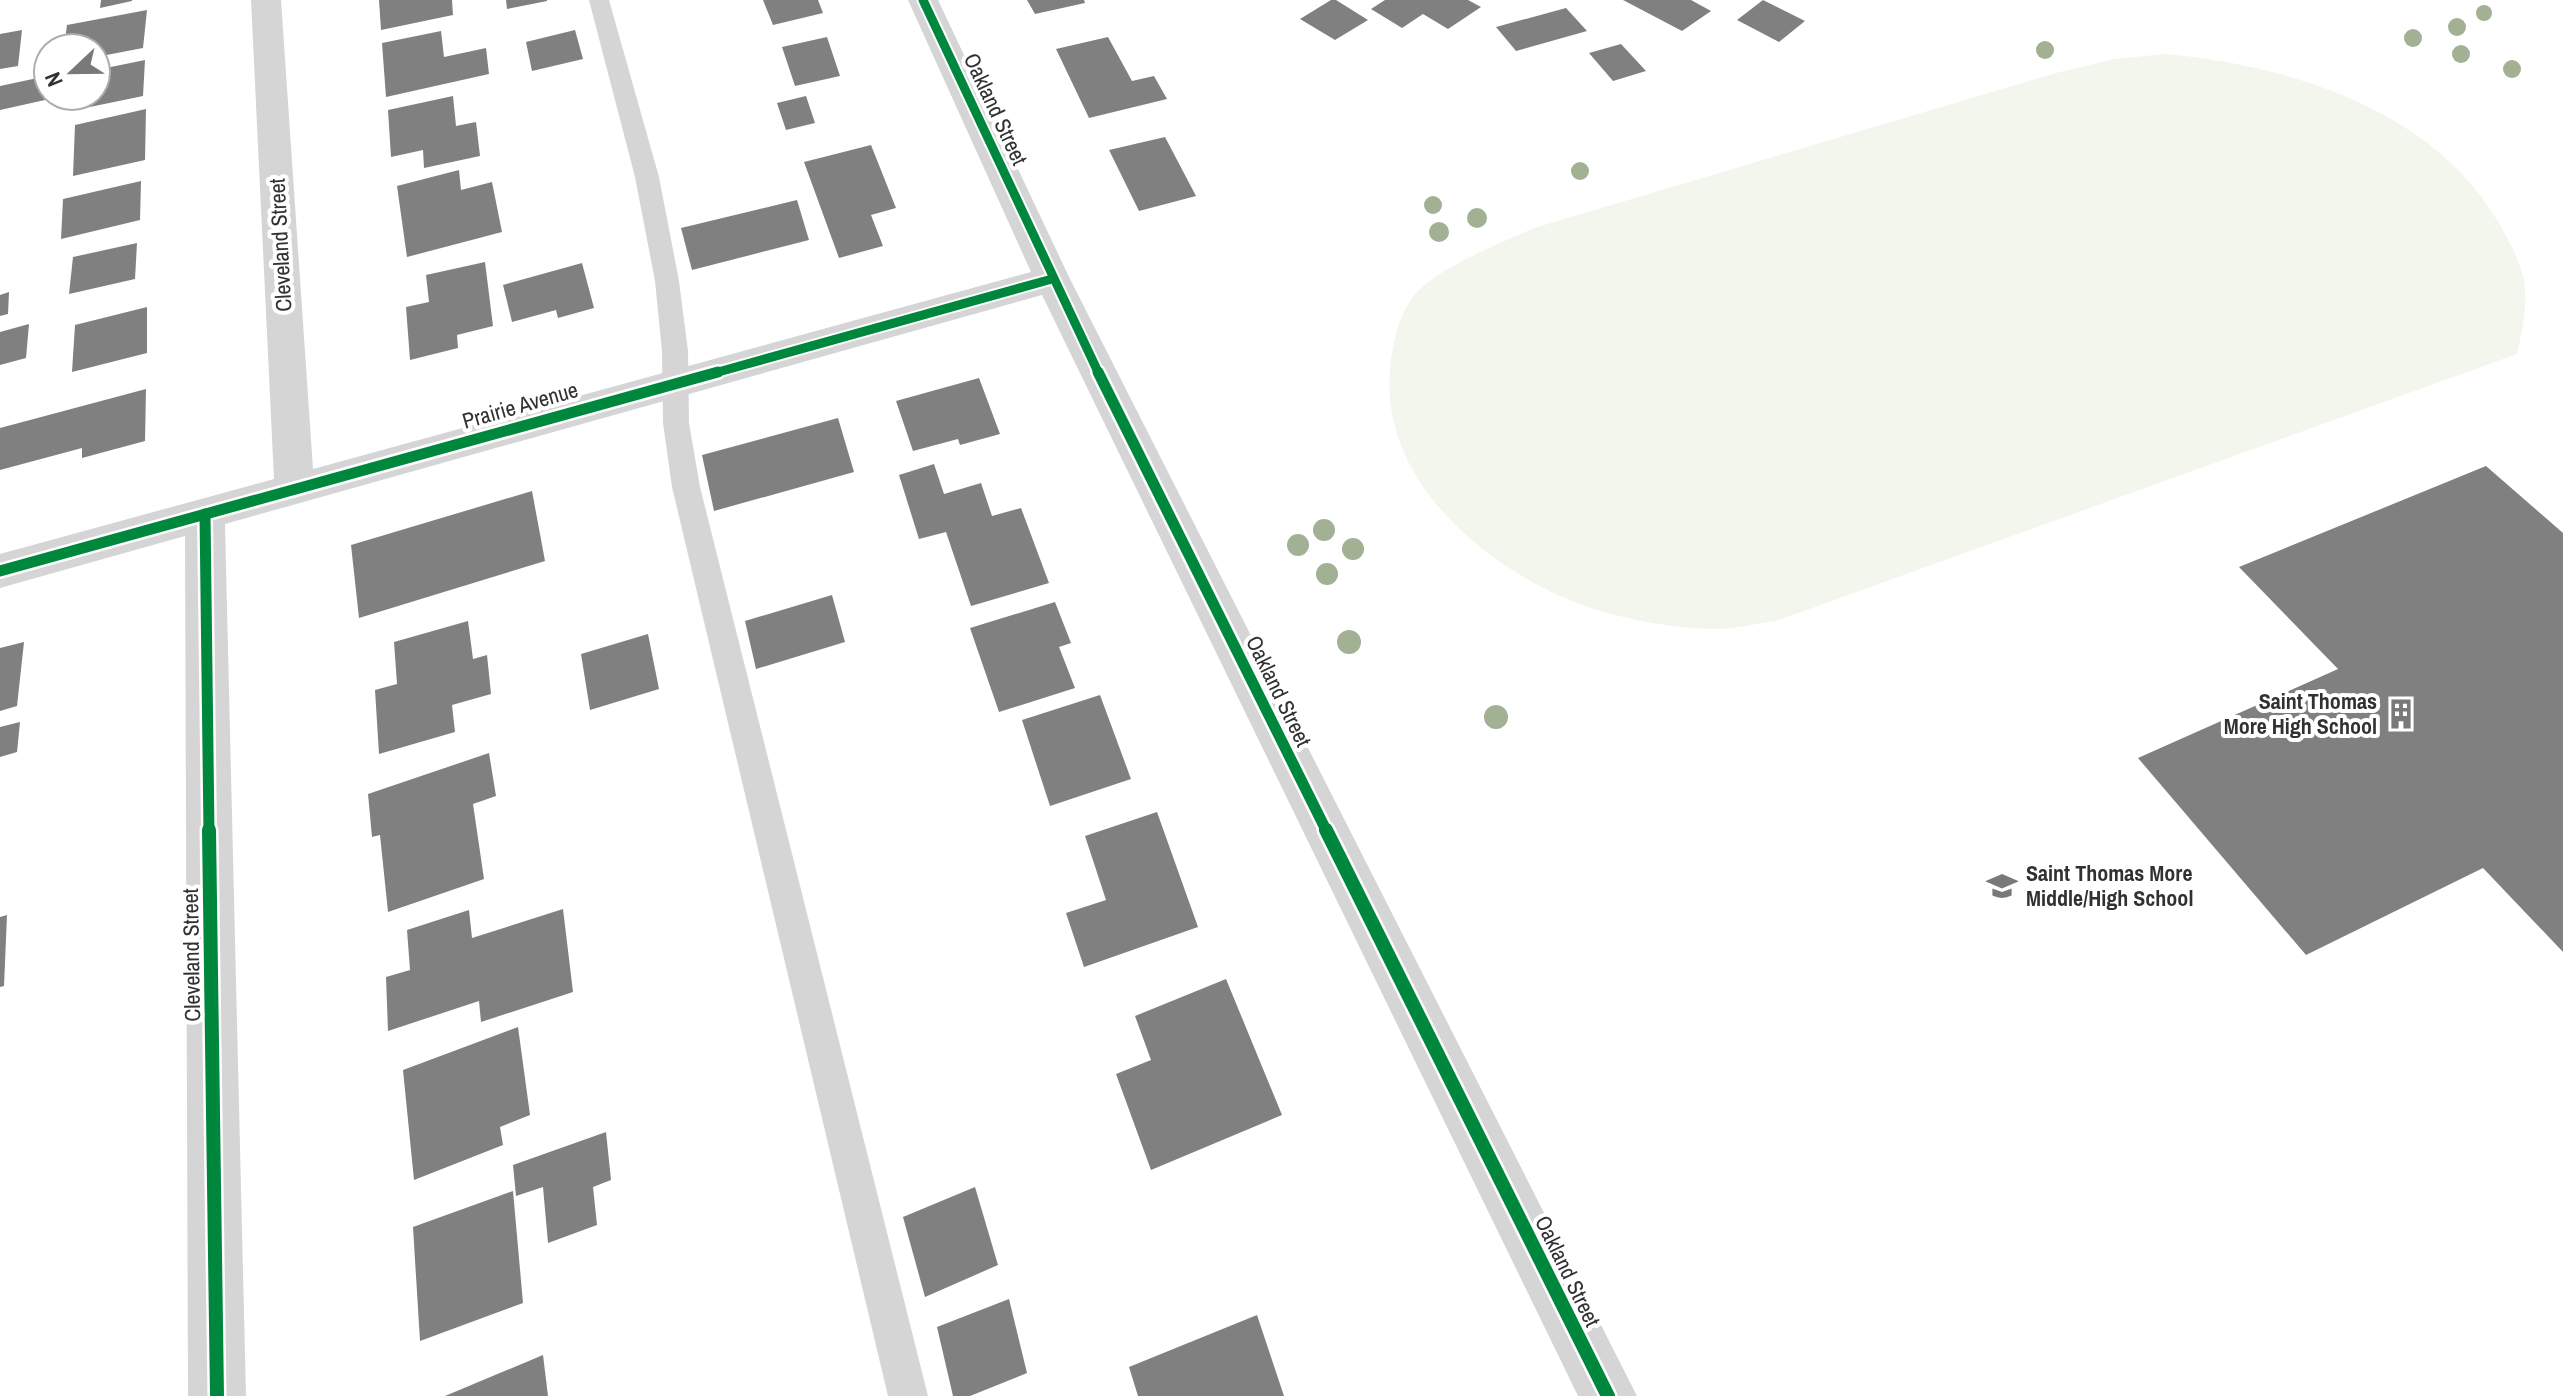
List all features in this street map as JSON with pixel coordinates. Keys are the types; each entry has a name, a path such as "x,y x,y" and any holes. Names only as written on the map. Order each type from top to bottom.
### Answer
{"street":[{"name":"Cleveland Street","path":"266,0 294,489"},
{"name":"Oakland Street","path":"923,0 1052,279 1608,1396"},
{"name":"Prairie Avenue","path":"0,571 1052,279"},
{"name":"Cleveland Street","path":"205,514 217,1396"}],"lane":[{"path":"599,0 647,177 667,281 675,351 676,423 686,487 908,1396"}],"shaded area":[{"path":"2165,54 2261,69 2309,83 2355,100 2398,123 2438,151 2472,185 2500,225 2517,260 2524,281 2525,300 2517,354 1776,621 1724,629 1669,626 1591,608 1517,573 1450,520 1423,487 1403,451 1392,412 1390,371 1400,323 1413,297 1423,287 1469,258 1534,228 2056,73 2115,59"}],"building":[{"path":"101,0 132,0 132,1 100,8"},
{"path":"379,0 452,0 453,15 381,30"},
{"path":"506,0 547,0 547,1 507,9"},
{"path":"763,0 818,0 823,13 773,25"},
{"path":"1027,0 1084,0 1085,3 1035,14"},
{"path":"1331,0 1368,20 1335,40 1300,19"},
{"path":"1385,0 1468,0 1481,7 1448,29 1423,14 1402,28 1371,9"},
{"path":"1623,0 1691,0 1711,11 1682,31"},
{"path":"1763,0 1805,21 1779,42 1737,20"},
{"path":"1566,8 1587,31 1516,51 1496,27"},
{"path":"147,10 143,48 112,54 112,32 66,32 67,25"},
{"path":"22,30 18,66 0,69 0,34"},
{"path":"575,30 583,59 532,71 526,42"},
{"path":"441,31 444,57 486,48 489,74 386,97 382,43"},
{"path":"827,37 840,76 795,86 782,47"},
{"path":"1108,37 1132,81 1154,76 1167,99 1089,118 1056,49"},
{"path":"1621,44 1646,71 1613,81 1589,53"},
{"path":"145,60 143,96 112,102 112,67"},
{"path":"32,79 32,103 0,110 0,86"},
{"path":"453,96 456,126 476,122 480,156 424,168 423,150 391,157 388,110"},
{"path":"806,96 815,123 786,130 777,103"},
{"path":"146,109 145,160 73,176 75,125"},
{"path":"1165,137 1196,196 1139,211 1109,150"},
{"path":"871,145 896,208 871,215 883,246 839,258 804,162"},
{"path":"459,170 461,190 492,182 502,232 407,257 397,186"},
{"path":"141,181 140,220 61,239 63,199"},
{"path":"797,200 809,240 692,270 681,228"},
{"path":"137,243 135,279 69,294 73,257"},
{"path":"485,262 493,326 457,335 458,348 410,360 406,307 429,302 426,275"},
{"path":"582,263 594,308 558,318 556,310 512,322 503,285"},
{"path":"9,292 8,314 0,316 0,295"},
{"path":"147,307 147,353 72,372 75,325"},
{"path":"29,324 26,358 0,365 0,332"},
{"path":"979,378 1000,434 960,445 958,439 913,451 896,401"},
{"path":"146,389 145,441 82,458 82,448 0,470 0,428"},
{"path":"838,418 854,472 714,511 702,455"},
{"path":"934,464 944,494 981,483 992,516 1021,508 1049,583 971,606 946,532 919,539 899,475"},
{"name":"Saint Thomas More High School","path":"2486,466 2563,533 2563,952 2483,868 2306,955 2138,758 2338,669 2239,567"},
{"path":"532,491 545,561 359,618 351,545"},
{"path":"832,595 845,642 756,669 745,621"},
{"path":"1055,602 1071,643 1059,647 1075,688 999,712 970,628"},
{"path":"468,621 473,659 487,655 491,694 452,705 455,732 379,754 375,690 397,684 394,642"},
{"path":"648,634 659,689 590,710 581,654"},
{"path":"24,642 17,706 0,711 0,648"},
{"path":"1100,695 1131,779 1050,806 1022,720"},
{"path":"20,722 17,752 0,757 0,727"},
{"path":"489,753 496,796 473,804 484,879 388,912 380,835 372,837 368,794"},
{"path":"1157,812 1198,927 1084,967 1066,913 1106,900 1085,836"},
{"path":"563,909 573,992 481,1022 479,1001 388,1031 386,977 410,970 407,930 469,910 472,938"},
{"path":"7,915 4,986 0,987 0,917"},
{"path":"1226,979 1282,1115 1151,1170 1116,1074 1151,1060 1135,1016"},
{"path":"518,1027 530,1115 500,1127 503,1145 414,1180 403,1070"},
{"path":"606,1132 611,1180 593,1187 597,1225 548,1243 543,1187 516,1196 513,1165"},
{"path":"975,1187 998,1265 925,1297 903,1217"},
{"path":"513,1191 523,1303 420,1341 413,1227"},
{"path":"1009,1299 1027,1373 970,1396 953,1396 937,1327"},
{"path":"1257,1315 1284,1396 1138,1396 1129,1367"},
{"path":"543,1355 548,1396 445,1396"}],"cycle path":[{"path":"923,0 1052,279 1608,1396"},
{"path":"0,571 1052,279"},
{"path":"205,514 217,1396"}],"place":[{"name":"Saint Thomas More High School","path":"2401,714"},
{"name":"Saint Thomas More Middle/High School","path":"2002,886"}]}
